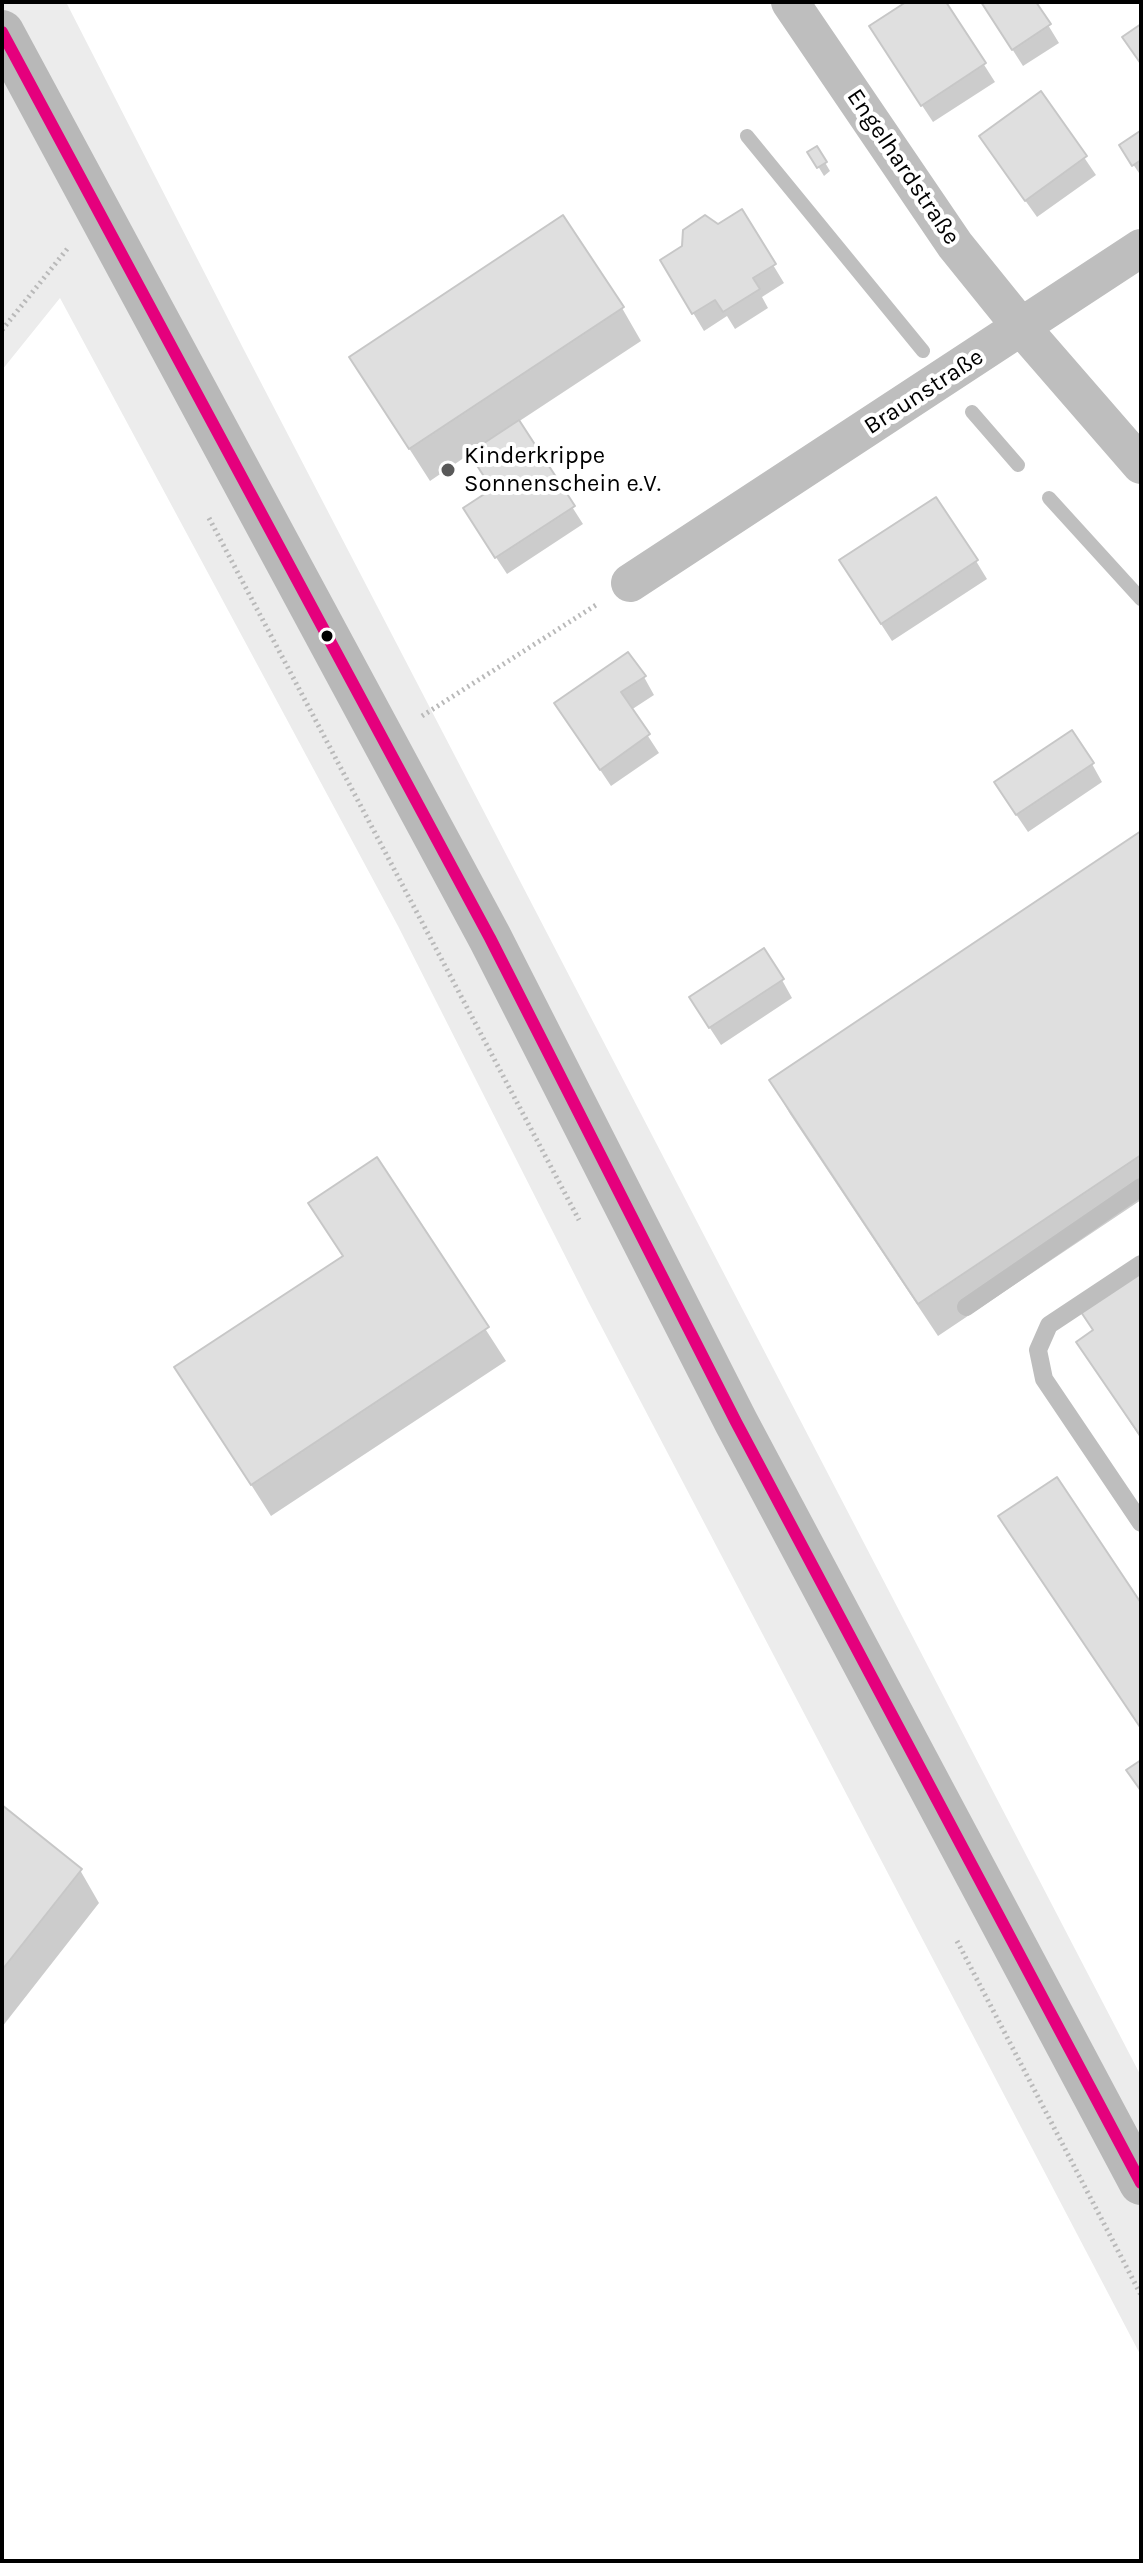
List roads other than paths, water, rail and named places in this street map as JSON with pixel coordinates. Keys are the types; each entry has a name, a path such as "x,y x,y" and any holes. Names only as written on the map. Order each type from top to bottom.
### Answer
{"street":[{"name":"Engelhardstraße","path":"790,2 955,245 1022,328 1141,465"},
{"path":"2,32 490,938 736,1422 1141,2183"},
{"name":"Braunstraße","path":"630,583 1141,248"}],"lane":[{"path":"966,1307 1141,1187"},
{"path":"1141,1264 1049,1325 1038,1350 1044,1379 1141,1523"}],"waterway":[{"path":"747,136 923,351"},
{"path":"972,412 1018,465"},
{"path":"1049,498 1141,599"}],"place":[{"name":"Kinderkrippe Sonnenschein e.V.","path":"448,470"}]}
